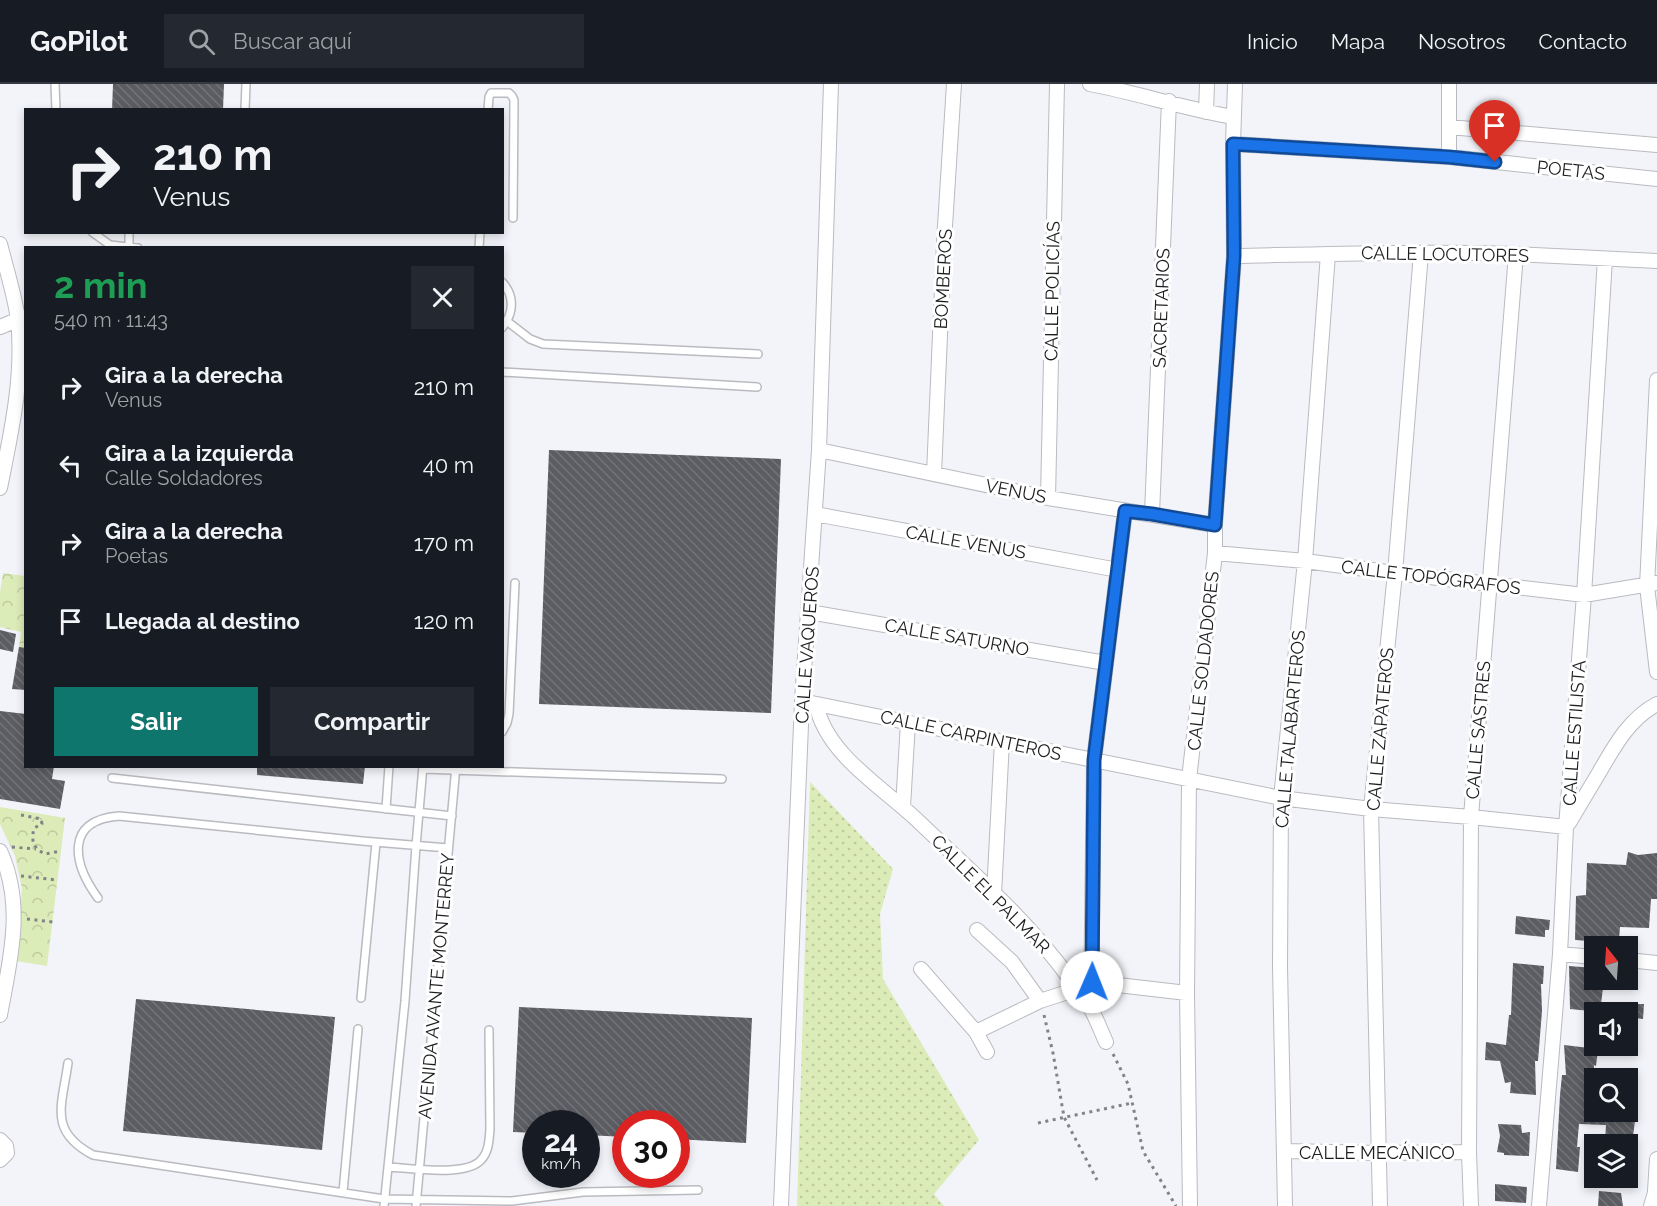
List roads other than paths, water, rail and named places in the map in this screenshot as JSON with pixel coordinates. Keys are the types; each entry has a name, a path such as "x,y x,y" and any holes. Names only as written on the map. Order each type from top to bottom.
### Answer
{"street":[{"name":"CALLE VAQUEROS","path":"781,1206 809,703 809,612 819,450 831,84"},
{"name":"BOMBEROS","path":"934,474 954,84"},
{"name":"CALLE POLICÍAS","path":"1047,498 1057,84"},
{"path":"1090,84 1116,86 1206,112 1234,117"},
{"path":"1206,112 1207,84"},
{"name":"CALLE SOLDADORES","path":"1190,1206 1187,993 1189,779 1215,553 1234,256 1235,84"},
{"path":"1449,84 1449,157"},
{"name":"SACRETARIOS","path":"1152,514 1169,101"},
{"path":"1449,127 1657,145"},
{"name":"POETAS","path":"1233,144 1449,157 1657,179"},
{"path":"0,244 22,318 16,404 0,488"},
{"name":"CALLE ZAPATEROS","path":"1380,1206 1371,809 1395,573 1422,253"},
{"name":"CALLE TALABARTEROS","path":"1285,1206 1280,967 1281,798 1305,561 1328,254"},
{"name":"CALLE LOCUTORES","path":"1234,256 1516,254 1657,261"},
{"name":"CALLE SASTRES","path":"1471,1206 1469,1152 1471,817 1516,254"},
{"name":"CALLE ESTILISTA","path":"1539,1206 1560,954 1566,827 1584,595 1605,259"},
{"path":"0,327 22,318"},
{"path":"1657,380 1652,585 1657,672"},
{"name":"VENUS","path":"819,450 1047,498 1215,525"},
{"path":"1090,1008 1094,760 1125,511"},
{"name":"CALLE VENUS","path":"815,514 1118,570"},
{"name":"CALLE TOPÓGRAFOS","path":"1215,553 1305,561 1584,595 1652,585"},
{"name":"CALLE SATURNO","path":"809,612 1106,663"},
{"name":"CALLE CARPINTEROS","path":"809,703 1281,798 1371,809 1566,827"},
{"name":"CALLE EL PALMAR","path":"809,703 844,754 994,894 1056,959 1090,1008 1106,1042"},
{"path":"1566,827 1617,743 1632,723 1646,710 1657,704"},
{"path":"903,807 908,722"},
{"path":"994,894 1002,741"},
{"path":"0,1015 14,941 12,888 5,849"},
{"path":"977,930 1012,962 1040,1001"},
{"path":"1560,954 1584,956"},
{"path":"1638,961 1657,963"},
{"path":"921,969 976,1032 987,1052"},
{"path":"1092,982 1187,993"},
{"path":"976,1032 1040,1001 1077,989"},
{"path":"0,1140 6,1146 6,1154 0,1160"},
{"name":"CALLE MECÁNICO","path":"1284,1151 1469,1152"},
{"path":"1652,1206 1656,1189 1657,1159"}],"lane":[{"path":"55,84 56,108"},
{"path":"245,108 246,84"},
{"path":"488,108 491,93 509,93 512,96 513,218"},
{"path":"95,234 110,245 120,246"},
{"path":"504,284 510,292 512,302 508,321 504,326"},
{"path":"508,321 530,339 543,344 758,354"},
{"path":"504,372 757,387"},
{"path":"504,728 509,714 515,583"},
{"path":"386,809 389,768"},
{"path":"423,768 722,779"},
{"name":"AVENIDA AVANTE MONTERREY","path":"384,1202 405,1000 423,768"},
{"name":"AVENIDA AVANTE MONTERREY","path":"416,1202 456,769"},
{"path":"111,778 452,816"},
{"path":"98,898 87,884 81,870 78,839 84,829 105,817 119,816 376,843 448,848"},
{"path":"361,998 376,843"},
{"path":"343,1192 358,1029"},
{"path":"389,1167 466,1168 476,1165 483,1159 489,1142 490,1129 489,1030"},
{"path":"68,1063 61,1110 63,1126 68,1137 79,1148 93,1155 343,1192 384,1202 512,1201 583,1192 698,1190"}]}
